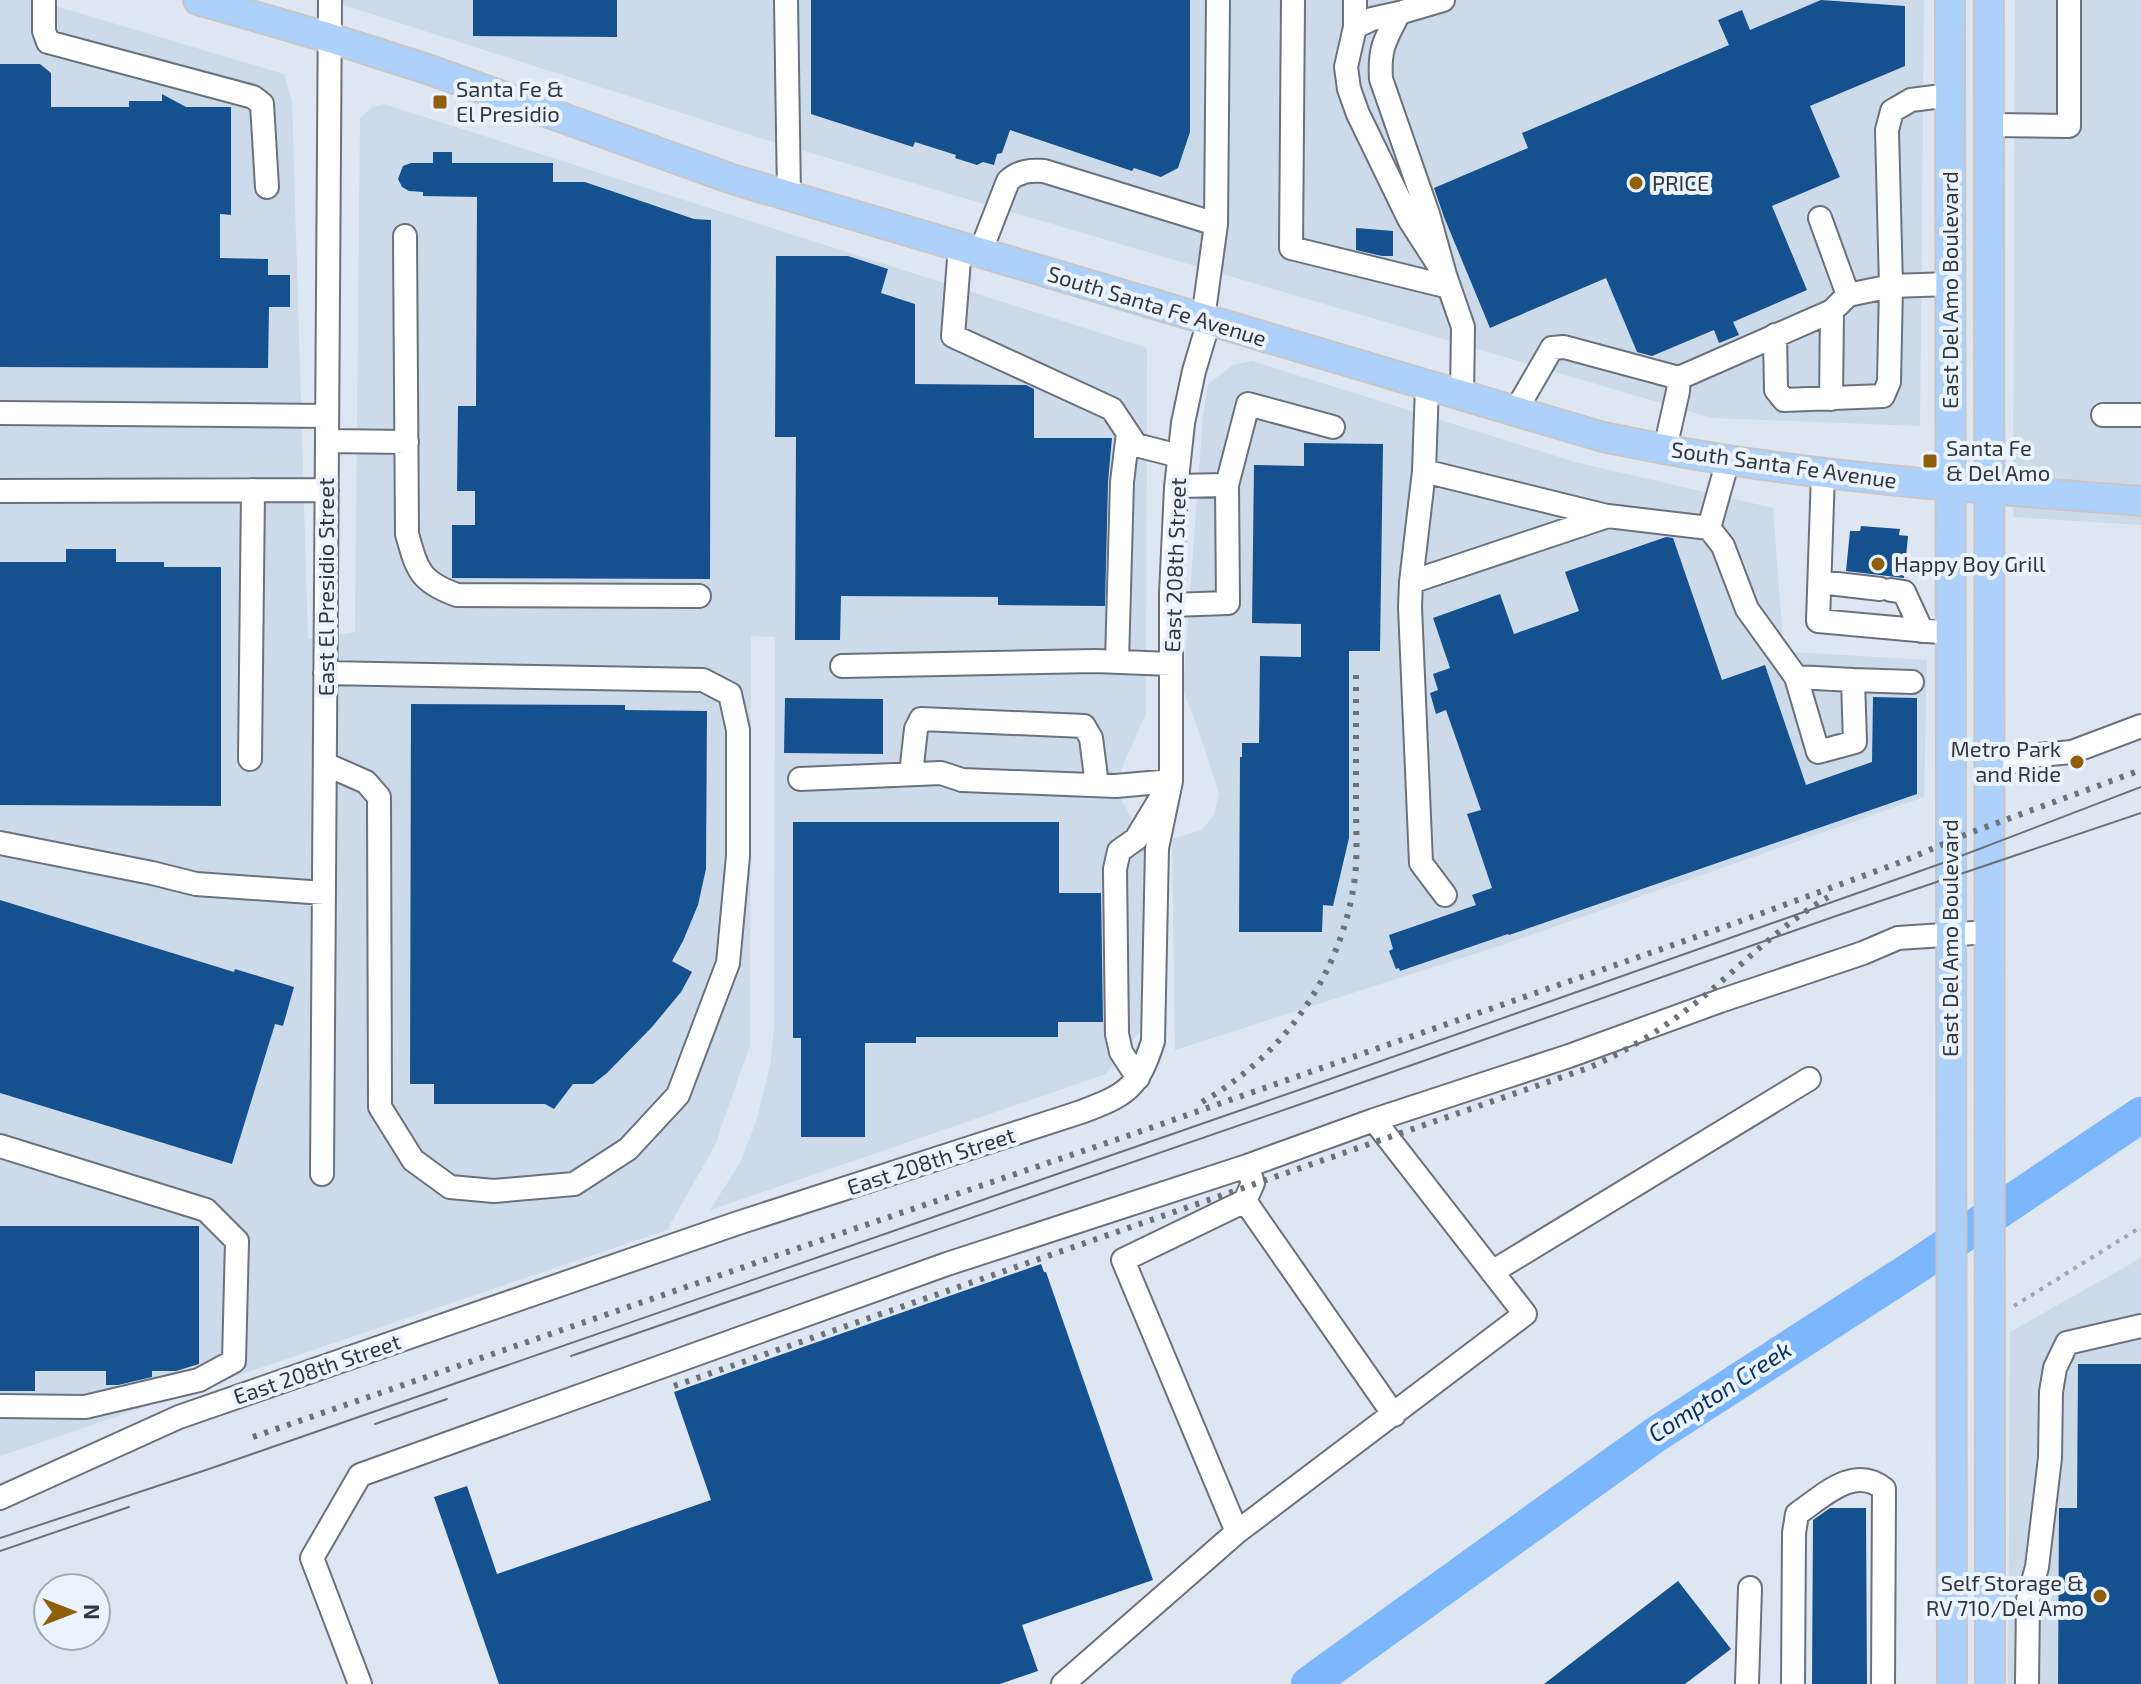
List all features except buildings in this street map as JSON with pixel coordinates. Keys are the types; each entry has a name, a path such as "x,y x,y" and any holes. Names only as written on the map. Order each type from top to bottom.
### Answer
{"main road":[{"name":"South Santa Fe Avenue","path":"198,0 430,70 732,179 1603,437 1728,460 1823,473 2141,501"},
{"name":"East Del Amo Boulevard","path":"1950,0 1952,1684"},
{"name":"East Del Amo Boulevard","path":"1989,0 1990,1673"}],"street":[{"path":"44,0 44,31 48,42 253,97 262,104 267,187"},
{"name":"East El Presidio Street","path":"322,1174 330,0"},
{"path":"786,0 789,196"},
{"name":"East 208th Street","path":"0,1498 179,1417 735,1224 1081,1112 1113,1100 1134,1085 1146,1064 1153,1041 1157,848 1171,781 1171,605 1176,486 1186,410 1206,320 1216,224 1218,0"},
{"path":"1293,0 1291,248 1447,281"},
{"path":"1355,0 1355,27 1346,67 1349,89 1409,219 1447,281"},
{"path":"1355,27 1372,19 1443,0"},
{"path":"1989,125 2069,126 2069,0"},
{"path":"1399,13 1380,57 1381,79 1463,327 1462,396"},
{"path":"1775,335 1776,390 1784,400 1883,396 1889,382 1891,286 1887,130 1892,111 1911,100 1950,95"},
{"path":"1179,456 1136,445 1112,409 953,336 970,250 1008,181 1016,174 1044,171 1216,224"},
{"path":"1820,218 1840,303 1831,399"},
{"path":"405,236 407,534 416,567 436,588 457,595 699,596"},
{"path":"1515,412 1552,348 1564,347 1679,378 1840,303 1891,286 1950,284"},
{"path":"1665,449 1679,378"},
{"path":"1427,386 1424,471 1410,607 1421,863 1445,895"},
{"path":"1171,605 1228,603 1227,485 1248,404 1333,427"},
{"path":"0,413 327,416"},
{"path":"2103,415 2141,415"},
{"path":"1117,662 1122,482 1128,433"},
{"path":"327,441 407,442"},
{"path":"1709,528 1728,460"},
{"path":"1424,471 1608,516 1709,528 1723,546 1747,609 1796,677 1818,752 1855,742 1853,680"},
{"path":"1823,473 1818,621 1950,633"},
{"path":"1176,486 1227,485"},
{"path":"250,759 253,490"},
{"path":"0,491 327,490"},
{"path":"1411,582 1608,516"},
{"path":"1820,582 1904,592 1922,631"},
{"path":"842,666 1171,664"},
{"path":"325,673 703,680 730,694 738,730 738,856 728,963 678,1095 628,1149 574,1184 494,1191 450,1187 413,1160 380,1107 379,797 366,782 325,764"},
{"path":"1796,677 1912,682"},
{"path":"911,774 916,729 921,719 1084,726 1091,738 1097,785"},
{"path":"1989,767 2072,752 2141,726"},
{"path":"800,779 941,773 962,780 1116,786 1171,781"},
{"path":"1138,1078 1121,1052 1117,1034 1115,869 1119,851 1136,839 1171,781"},
{"path":"0,843 196,884 324,893"},
{"path":"360,1684 312,1558 360,1475 947,1264 1569,1056 1898,938 1989,932"},
{"path":"1492,1272 1809,1079"},
{"path":"1063,1684 1237,1532 1525,1314 1374,1120"},
{"path":"0,1146 206,1210 237,1241 234,1361 199,1380 85,1407 0,1406"},
{"path":"1237,1532 1123,1260 1245,1201 1253,1183 1247,1166"},
{"path":"1245,1201 1394,1415"},
{"path":"2027,1684 2028,1600 2037,1567 2050,1458 2051,1392 2055,1368 2067,1343 2141,1326"},
{"path":"1793,1684 1794,1533 1797,1514 1843,1481 1869,1481 1884,1489 1883,1684"},
{"path":"1747,1684 1750,1588"},
{"path":"1990,1673 2027,1660"}],"path":[{"path":"1989,1314 2014,1306 2141,1227"}],"shaded area":[{"path":"0,0 35,0 284,74 292,102 308,639 355,632 360,118 371,108 384,104 1147,348 1146,713 1121,770 1121,799 1133,822 1147,831 1145,1025 1106,1074 710,1210 740,1163 756,1122 770,1067 774,1027 775,637 751,636 750,1045 715,1145 667,1230 0,1456"},
{"path":"328,0 1924,0 1920,426 1712,418 760,138"},
{"path":"2015,0 2141,0 2141,525 2013,517"},
{"path":"1252,361 1575,462 1773,508 1783,642 1793,652 1927,660 1924,797 1499,946 1175,1050 1172,839 1202,830 1214,815 1219,794 1183,689 1203,415 1208,384 1233,365"},
{"path":"2141,1258 2141,1684 2008,1684 2010,1332"}],"waterway":[{"name":"Compton Creek","path":"1309,1684 1655,1435 1915,1267 2141,1115"}],"tram line":[{"path":"0,1538 209,1469 1296,1091 1940,864 2141,787"},
{"path":"571,1356 2141,813"},
{"path":"375,1424 447,1399"},
{"path":"0,1551 129,1507"}],"railway":[{"path":"1202,1102 1231,1083 1282,1037 1303,1010 1336,950 1347,918 1356,864 1356,670"},
{"path":"253,1437 1727,926 2141,770"},
{"path":"674,1386 1588,1068 1676,1018 1779,932 1828,897"}],"place":[{"name":"Santa Fe & El Presidio","path":"440,102"},
{"name":"PRICE","path":"1636,183"},
{"name":"Santa Fe & Del Amo","path":"1930,461"},
{"name":"Happy Boy Grill","path":"1878,564"},
{"name":"Metro Park and Ride","path":"2077,762"},
{"name":"Self Storage & RV 710/Del Amo","path":"2100,1596"}]}
